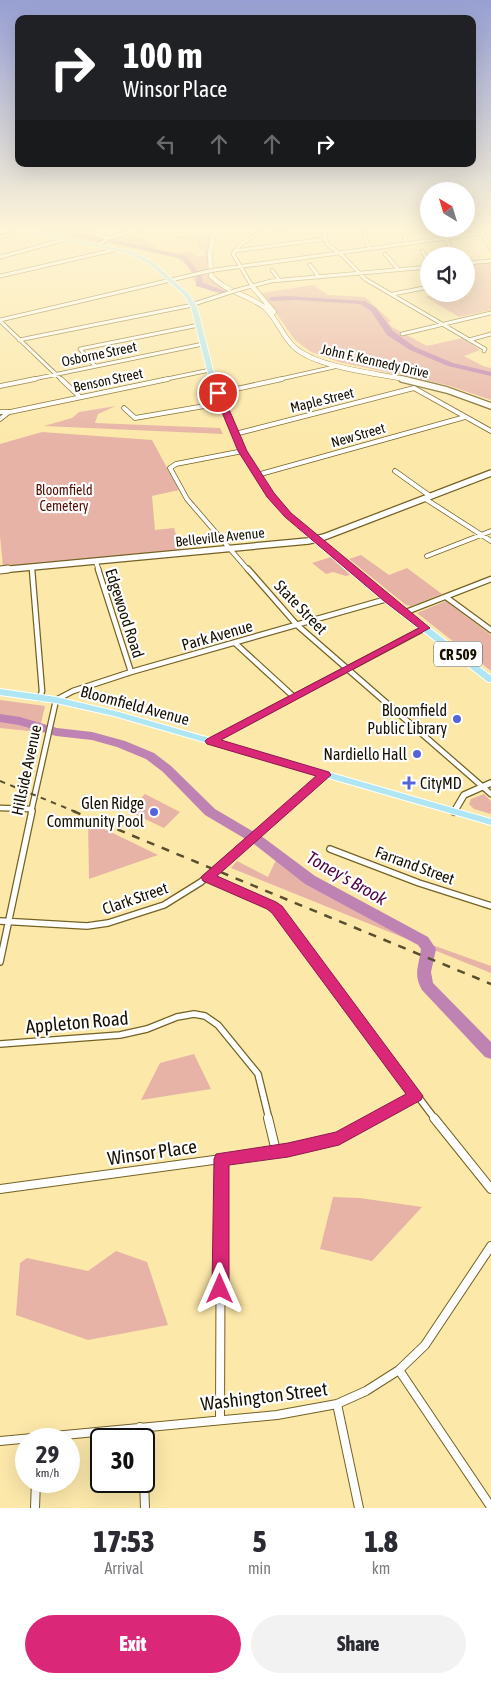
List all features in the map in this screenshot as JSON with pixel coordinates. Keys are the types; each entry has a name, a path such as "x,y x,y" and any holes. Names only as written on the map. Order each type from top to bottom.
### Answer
{"main road":[{"name":"CR 509","path":"190,299 193,304 218,393 242,451 257,476 288,515 315,540 491,680"},
{"path":"244,299 256,305 274,320"},
{"name":"John F. Kennedy Drive","path":"251,299 265,309 290,344 312,358 439,387 491,405"},
{"name":"John F. Kennedy Drive","path":"253,299 263,305 297,347 322,359 434,384 491,405"},
{"path":"264,299 281,325"},
{"name":"Belleville Avenue","path":"0,570 315,540 491,473"},
{"name":"Bloomfield Avenue","path":"0,692 56,700 116,714 491,822"}],"street":[{"path":"0,321 90,299"},
{"path":"19,340 86,328 207,299"},
{"path":"402,299 444,323 485,349 484,351"},
{"path":"402,334 491,313"},
{"path":"0,321 80,397"},
{"path":"95,366 80,349 199,325"},
{"path":"469,340 491,334"},
{"name":"Osborne Street","path":"0,386 203,344"},
{"path":"218,393 334,367"},
{"name":"Benson Street","path":"10,412 210,370"},
{"name":"Maple Street","path":"235,434 414,388 465,416"},
{"path":"124,408 135,418 222,403"},
{"path":"0,412 10,412"},
{"path":"0,419 10,412"},
{"path":"465,416 491,431"},
{"name":"New Street","path":"257,476 465,416"},
{"name":"State Street","path":"242,451 176,464 170,468 187,499 297,625 491,794"},
{"path":"395,471 430,496"},
{"path":"424,498 491,541"},
{"path":"427,556 491,531"},
{"name":"Edgewood Road","path":"96,562 131,672"},
{"path":"32,568 42,690 40,698"},
{"path":"406,612 491,579"},
{"path":"446,597 491,630"},
{"name":"Park Avenue","path":"56,700 73,690 131,672 387,599"},
{"path":"211,741 425,628"},
{"path":"235,643 294,698"},
{"name":"Hillside Avenue","path":"0,962 10,921 47,733 56,700"},
{"name":"Clark Street","path":"0,921 87,926 108,923 164,905 188,892 208,877 255,834 325,775"},
{"path":"454,812 462,796 491,783"},
{"path":"0,808 31,809"},
{"name":"Farrand Street","path":"330,848 419,883 491,906"},
{"path":"208,877 272,905 277,910 416,1096 491,1189"},
{"name":"Appleton Road","path":"0,1044 120,1035 148,1029 177,1017 194,1014 205,1016 218,1025 258,1074 276,1151"},
{"name":"Winsor Place","path":"0,1189 276,1151 339,1138 416,1096"},
{"path":"220,1419 221,1159"},
{"name":"Washington Street","path":"80,1433 277,1415 337,1404 366,1391 399,1370 425,1345 491,1246"},
{"path":"399,1370 491,1507"},
{"path":"337,1404 359,1508"},
{"name":"Washington Street","path":"0,1441 15,1440"},
{"path":"35,1508 36,1493"},
{"path":"144,1493 145,1508"}],"green space":[{"path":"266,299 368,299 391,321 388,322 392,327 427,346 462,338 480,350 464,356 491,368 491,400 447,385 339,362 311,352 295,340"},
{"path":"475,299 491,299 491,310 459,317 434,302 475,302"},
{"path":"116,406 98,414 95,423 220,428 223,434 44,426 72,418 79,412"},
{"name":"Bloomfield Cemetery","path":"42,432 152,440 179,490 152,496 155,530 174,528 181,550 3,567 0,536 0,444"},
{"path":"361,555 389,575 407,568 442,594 411,606 406,605 349,559"},
{"path":"331,557 350,575 346,576 333,572 326,574 312,563"},
{"path":"446,601 491,635 491,671 417,613"},
{"path":"0,700 45,706 39,732 0,728"},
{"name":"Glen Ridge Community Pool","path":"145,794 180,812 164,828 128,811"},
{"path":"484,794 491,801 491,814 474,809 469,804 471,799"},
{"path":"88,821 158,855 89,879"},
{"path":"283,857 313,881 435,946 491,966 491,973 231,868 237,861 268,877 276,860"},
{"path":"194,1054 211,1089 141,1100 160,1063"},
{"path":"333,1197 360,1198 422,1207 372,1261 320,1249"},
{"path":"116,1251 147,1262 168,1325 88,1340 16,1315 20,1263 27,1258 88,1271"}],"waterway":[{"path":"312,299 362,302 373,309 390,333 413,349 451,365 491,374"},
{"name":"Toney's Brook","path":"0,718 20,721 56,732 92,736 121,744 150,756 167,769 210,812 259,841 310,880 423,941 428,949 423,972 427,986 491,1052"}],"railway":[{"path":"0,781 76,812"},
{"path":"73,811 491,984"}],"place":[{"name":"Bloomfield Public Library","path":"457,719"},
{"name":"Nardiello Hall","path":"417,754"},
{"name":"CityMD","path":"409,783"},
{"name":"Glen Ridge Community Pool","path":"154,812"}],"route":[{"path":"218,393 242,451 270,495 315,540 425,628 211,741 325,775 255,834 208,877 272,905 277,910 416,1096 339,1138 288,1150 221,1159 220,1289"}]}
